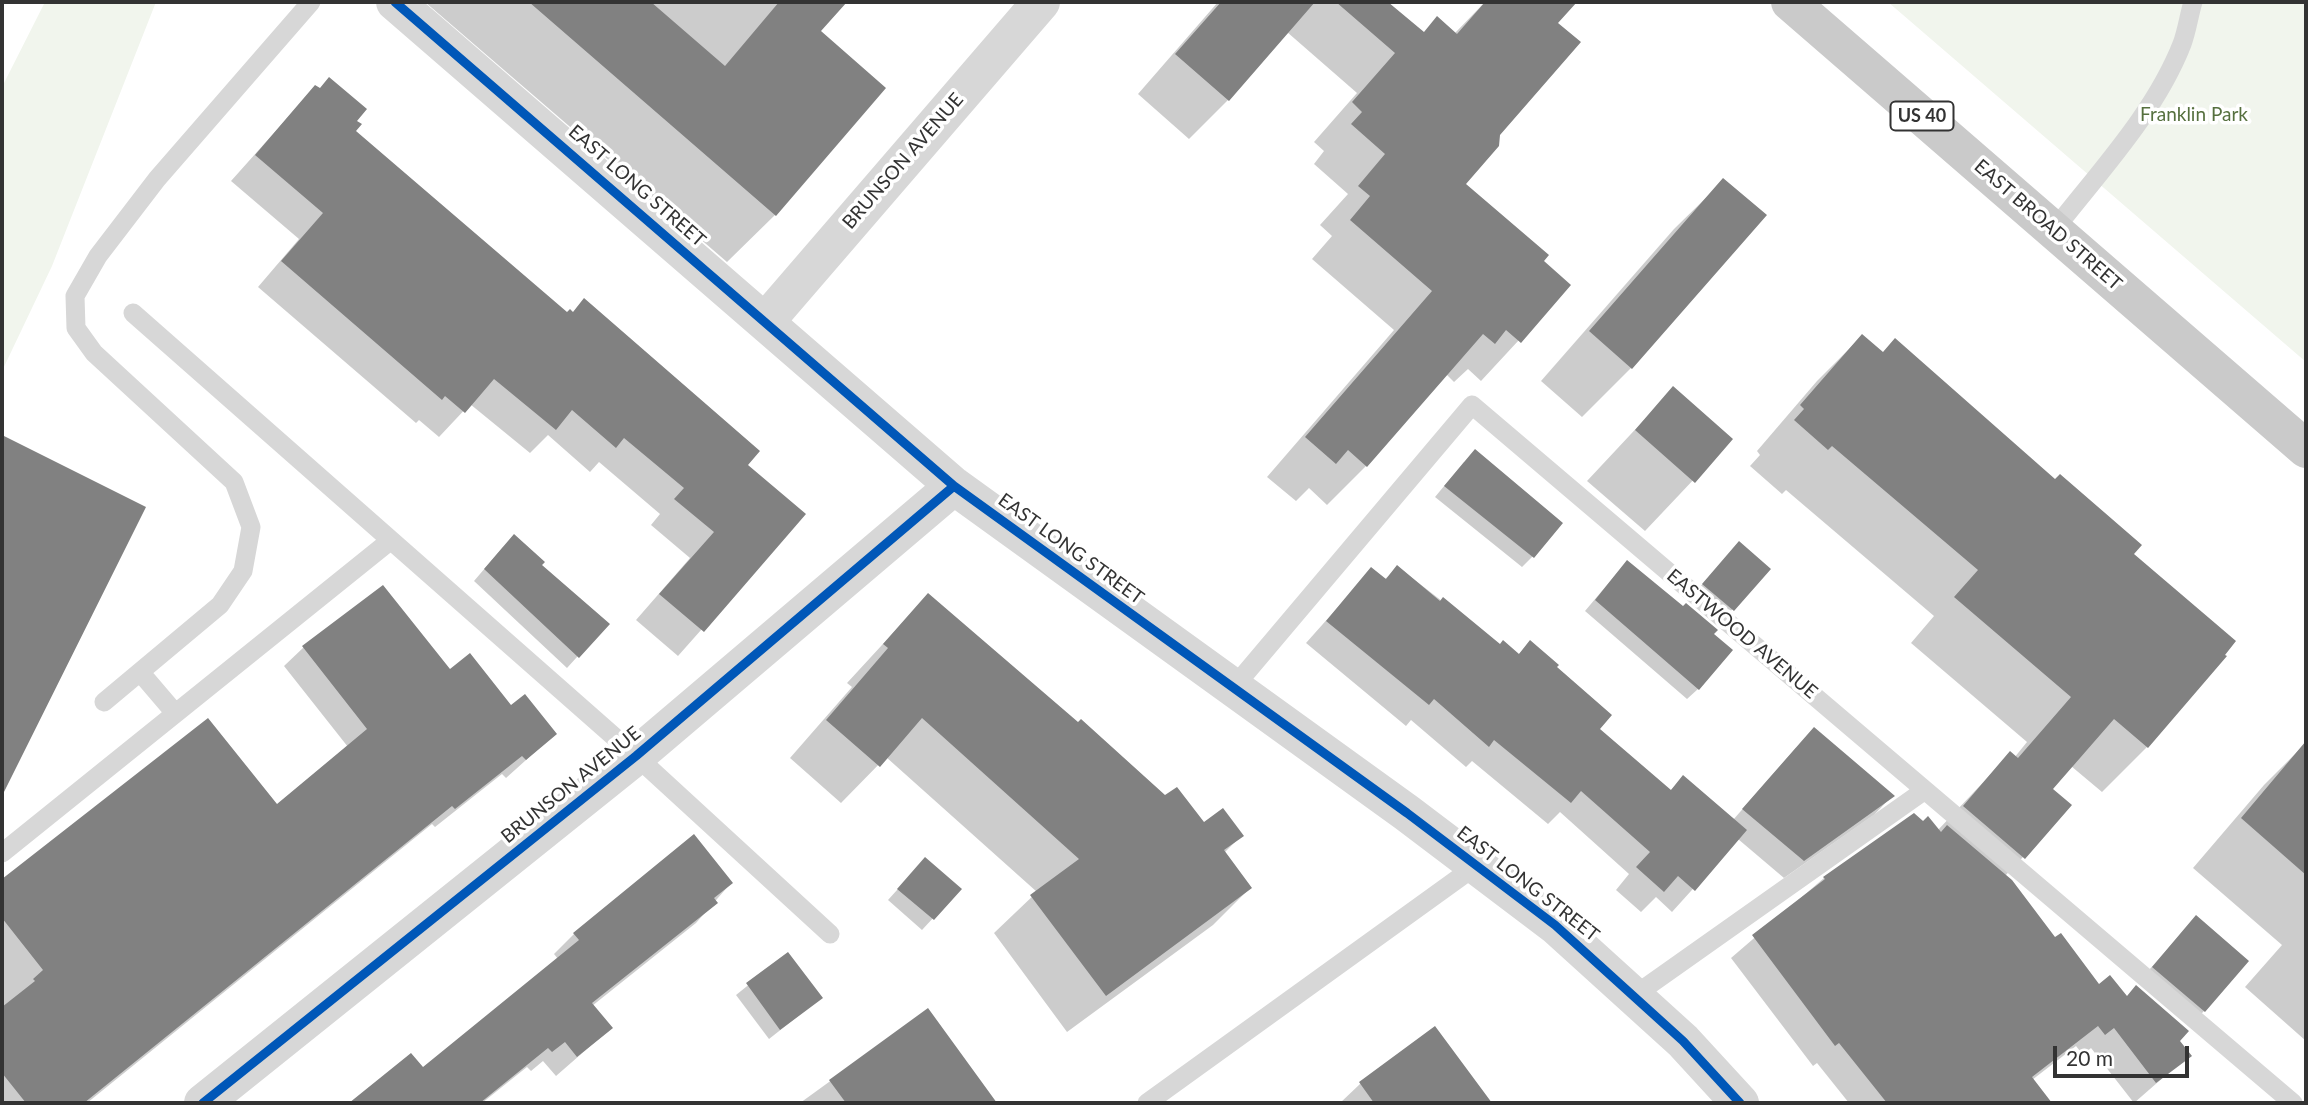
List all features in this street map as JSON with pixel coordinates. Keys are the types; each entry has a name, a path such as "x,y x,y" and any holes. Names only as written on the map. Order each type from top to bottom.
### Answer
{"main road":[{"name":"EAST BROAD STREET","path":"1790,2 2306,449"}],"street":[{"name":"EAST LONG STREET","path":"395,2 954,486 1477,865 1555,925 1683,1041 1740,1103"},
{"name":"BRUNSON AVENUE","path":"766,321 1041,2"},
{"name":"BRUNSON AVENUE","path":"203,1103 636,756 954,486"}],"lane":[{"path":"104,702 220,605 243,571 251,527 234,482 94,353 76,328 75,296 99,256 157,178 311,2"},
{"path":"2054,230 2141,117 2167,76 2183,41 2193,2"},
{"path":"133,313 636,756 830,934"},
{"name":"EASTWOOD AVENUE","path":"1233,688 1472,405 2293,1103"},
{"path":"2,853 391,540"},
{"path":"140,672 175,713"},
{"path":"1635,995 1925,790"},
{"path":"1147,1103 1477,865"}],"green space":[{"path":"45,2 156,2 52,266 2,371 2,87"},
{"name":"Franklin Park","path":"1888,2 2306,2 2306,362"}],"building":[{"path":"529,2 651,2 725,66 779,2 847,2 821,31 886,88 776,216"},
{"path":"1221,2 1315,2 1229,101 1175,54"},
{"path":"1336,2 1388,2 1424,32 1437,16 1457,34 1485,2 1577,2 1558,23 1581,42 1500,135 1499,146 1466,184 1549,255 1544,261 1571,285 1521,343 1506,330 1495,344 1483,334 1367,467 1348,450 1336,464 1305,437 1432,291 1350,220 1370,196 1358,186 1385,154 1351,124 1362,112 1352,102 1395,53"},
{"path":"329,77 367,109 357,121 362,124 356,131 567,312 570,309 573,312 584,298 760,451 748,465 806,514 704,632 659,594 714,532 674,499 684,488 624,438 616,448 572,410 556,430 494,379 465,413 445,396 442,400 281,261 323,213 255,155 315,85 320,88"},
{"path":"1723,178 1767,215 1632,369 1589,331"},
{"path":"1862,334 1883,352 1895,338 2055,479 2060,474 2142,545 2134,554 2236,641 2225,655 2227,656 2148,748 2114,719 2053,789 2072,805 2025,859 1963,806 2010,751 2018,758 2071,697 1954,597 1978,570 1832,446 1828,450 1794,420 1804,409 1800,405"},
{"path":"1673,386 1733,439 1695,483 1635,430"},
{"path":"2,435 146,507 2,796"},
{"path":"1475,449 1563,523 1534,558 1444,486"},
{"path":"514,534 545,562 542,565 610,624 579,658 484,569"},
{"path":"1739,541 1771,569 1734,611 1702,584"},
{"path":"1627,560 1683,606 1686,603 1718,630 1714,634 1733,650 1699,690 1595,600"},
{"path":"1397,565 1440,601 1443,597 1500,644 1503,640 1519,654 1530,640 1612,715 1600,729 1671,790 1683,775 1747,830 1695,891 1678,876 1664,892 1636,867 1650,852 1581,791 1571,803 1494,740 1489,747 1434,699 1429,705 1326,621 1371,567 1386,579"},
{"path":"383,585 450,669 470,653 511,705 525,694 557,734 526,760 522,756 455,809 452,806 84,1103 26,1103 2,1073 2,1007 35,981 33,979 43,970 2,918 2,879 208,718 277,804 367,729 302,646"},
{"path":"928,593 1078,722 1081,719 1165,795 1177,787 1204,822 1223,808 1244,836 1224,850 1252,888 1106,996 1030,895 1079,859 922,718 880,767 826,720 888,648 883,644"},
{"path":"1814,727 1895,796 1804,861 1742,809"},
{"path":"2306,741 2306,875 2241,818"},
{"path":"1914,813 1923,821 1928,816 1941,832 1947,825 2012,880 2055,937 2061,933 2099,984 2110,975 2127,996 2136,985 2189,1031 2180,1041 2192,1056 2156,1083 2114,1028 2105,1035 2098,1026 2032,1077 2052,1103 1887,1103 1839,1043 1835,1046 1752,935 1825,879 1823,877"},
{"path":"694,834 733,883 714,898 718,903 592,1003 613,1028 577,1057 565,1042 552,1052 548,1048 480,1103 349,1103 411,1053 423,1067 579,940 573,933"},
{"path":"925,857 962,889 934,920 897,889"},
{"path":"2196,915 2249,961 2205,1012 2152,967"},
{"path":"788,952 823,998 780,1030 746,983"},
{"path":"928,1008 997,1103 846,1103 829,1080"},
{"path":"1435,1026 1492,1103 1374,1103 1359,1082"}],"cycle path":[{"path":"395,2 954,486 1407,813 1555,925 1683,1041 1740,1103"},
{"path":"203,1103 636,756 954,486"}]}
